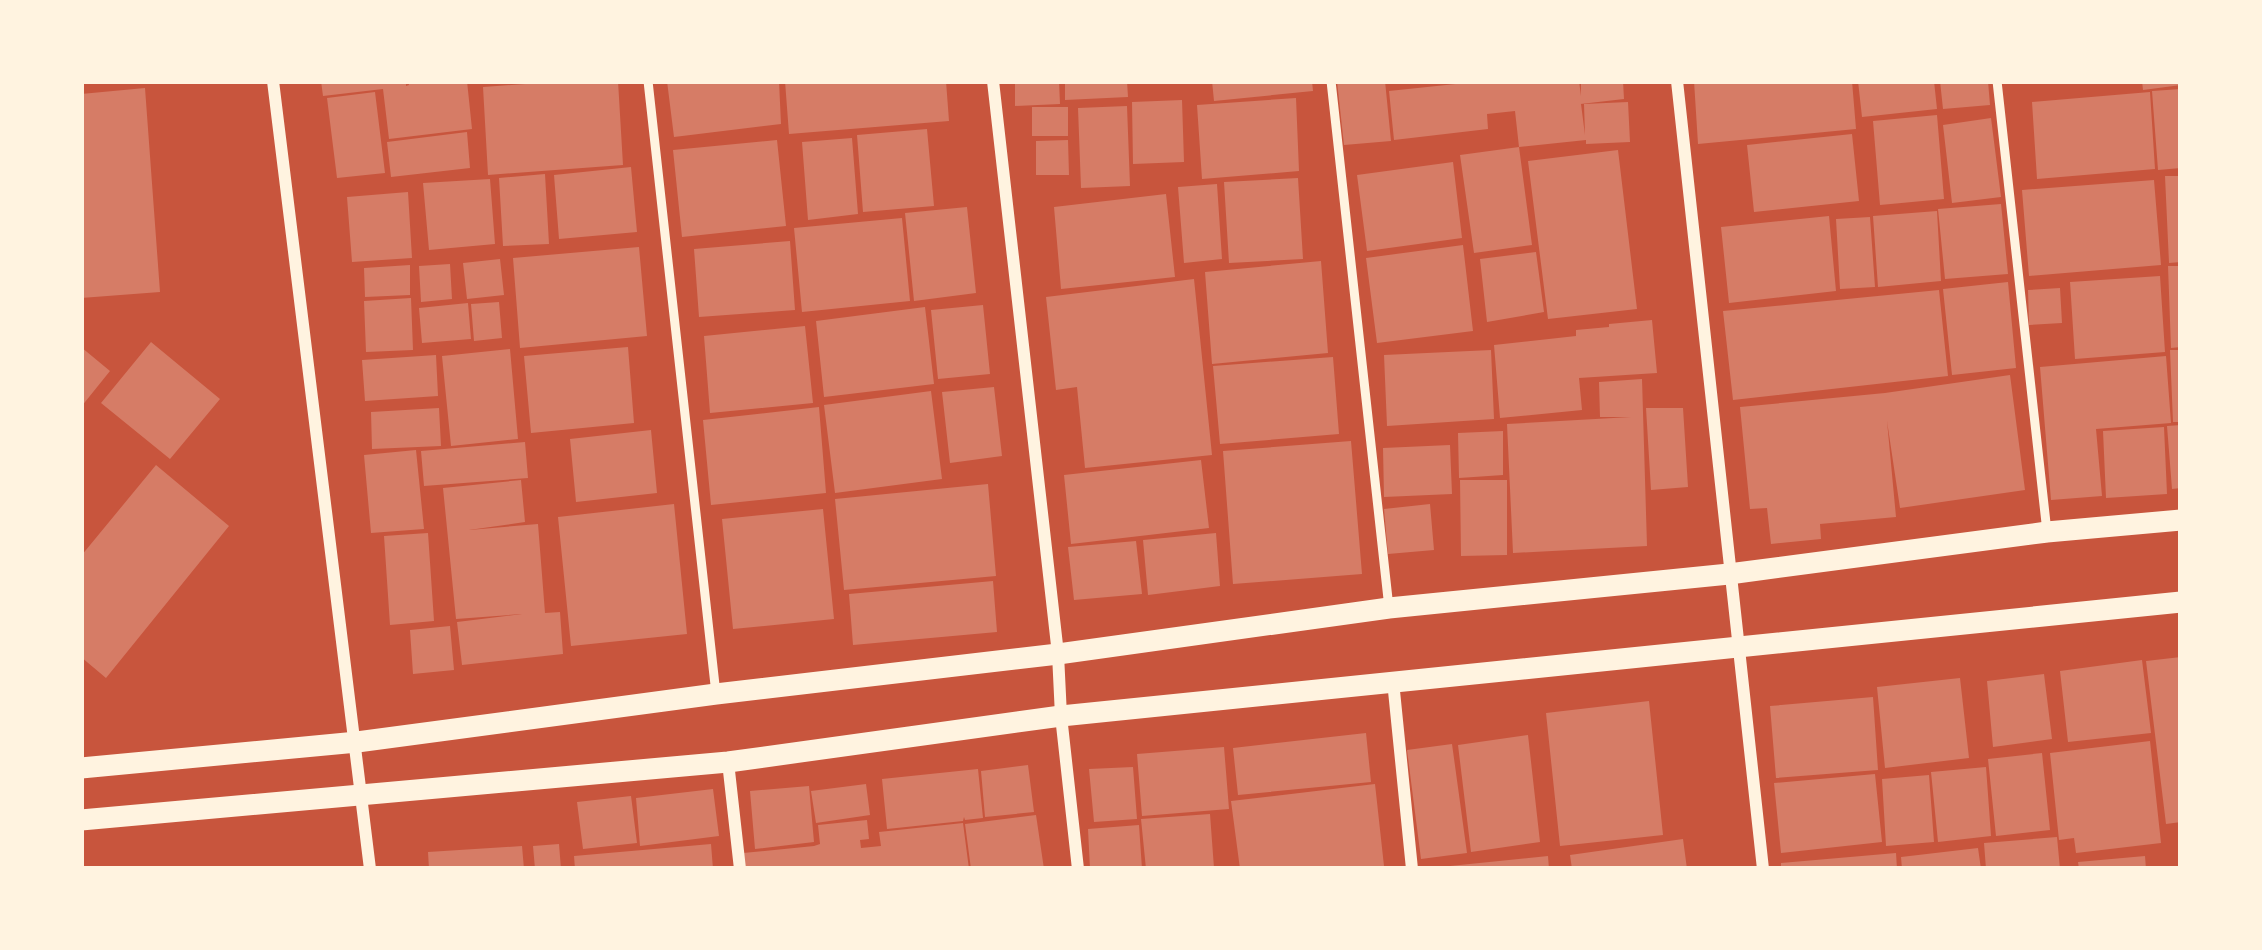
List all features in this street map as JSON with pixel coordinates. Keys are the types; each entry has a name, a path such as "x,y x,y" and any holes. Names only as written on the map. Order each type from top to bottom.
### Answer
{"street":[{"path":"273,81 370,869"},
{"path":"993,81 1078,869"},
{"path":"1677,81 1763,869"},
{"path":"81,769 357,742 1389,608 1730,574 2047,532 2181,520"},
{"path":"81,820 728,762 1061,716 2181,602"},
{"path":"1394,681 1412,869"},
{"path":"728,762 740,869"}],"lane":[{"path":"648,81 716,694"},
{"path":"1331,81 1389,608"},
{"path":"1997,81 2047,532"}],"building":[{"path":"321,81 406,81 406,86 408,81 467,81 472,129 389,139 383,89 323,96"},
{"path":"618,81 623,165 488,175 483,87"},
{"path":"667,81 779,81 781,124 674,137"},
{"path":"785,81 946,81 949,121 789,134"},
{"path":"1015,81 1059,81 1060,104 1015,106"},
{"path":"1065,81 1127,81 1128,97 1065,100"},
{"path":"1212,81 1312,81 1313,91 1214,101"},
{"path":"1337,81 1385,81 1391,141 1344,145"},
{"path":"1484,81 1579,81 1581,96 1581,81 1623,81 1624,99 1572,105 1581,104 1585,135 1584,104 1628,102 1630,142 1586,144 1586,140 1519,147 1515,111 1487,114 1488,129 1394,140 1389,91"},
{"path":"1694,81 1852,81 1856,129 1698,144"},
{"path":"1858,81 1934,81 1937,109 1862,117"},
{"path":"1940,81 1988,81 1990,105 1943,109"},
{"path":"2142,81 2181,81 2181,85 2143,90"},
{"path":"145,88 160,292 81,298 81,94"},
{"path":"2181,89 2181,168 2158,170 2152,91"},
{"path":"375,92 385,173 337,178 327,98"},
{"path":"2150,92 2155,169 2037,179 2032,102"},
{"path":"1296,98 1299,171 1202,179 1197,105"},
{"path":"1182,100 1184,162 1133,164 1132,102"},
{"path":"1127,106 1130,186 1081,188 1078,108"},
{"path":"1032,107 1068,107 1068,136 1032,136"},
{"path":"1937,115 1944,199 1880,205 1873,121"},
{"path":"1991,118 2001,197 1952,203 1943,125"},
{"path":"927,129 934,206 863,212 857,135"},
{"path":"467,132 470,168 391,177 387,142"},
{"path":"1852,134 1859,201 1754,212 1747,145"},
{"path":"852,138 858,214 808,220 802,142"},
{"path":"777,140 786,226 682,237 673,150"},
{"path":"1068,140 1069,175 1036,175 1036,141"},
{"path":"1519,147 1532,245 1474,253 1460,155"},
{"path":"1618,150 1637,309 1548,319 1528,161"},
{"path":"1453,162 1462,238 1367,251 1357,175"},
{"path":"631,167 637,232 559,239 554,175"},
{"path":"545,174 549,244 503,246 499,178"},
{"path":"2165,176 2181,176 2181,262 2169,263"},
{"path":"1298,178 1303,259 1229,263 1224,182"},
{"path":"490,179 495,244 429,250 423,183"},
{"path":"2154,180 2161,265 2029,276 2022,190"},
{"path":"1217,184 1222,259 1184,263 1178,187"},
{"path":"408,192 412,258 352,262 347,197"},
{"path":"1166,194 1175,277 1061,289 1054,207"},
{"path":"2001,204 2008,274 1945,279 1938,209"},
{"path":"967,207 976,293 914,301 905,213"},
{"path":"1937,211 1941,281 1878,287 1873,216"},
{"path":"1829,216 1836,291 1729,303 1721,227"},
{"path":"1870,217 1875,287 1840,289 1836,219"},
{"path":"902,218 910,301 802,312 794,228"},
{"path":"790,241 795,310 699,317 694,249"},
{"path":"1463,245 1473,331 1377,343 1366,258"},
{"path":"639,247 647,336 520,348 513,258"},
{"path":"1536,252 1544,312 1487,322 1480,259"},
{"path":"500,259 504,295 467,299 463,263"},
{"path":"1321,261 1328,353 1212,364 1205,272"},
{"path":"450,264 452,299 421,302 419,266"},
{"path":"410,265 410,295 365,297 364,268"},
{"path":"2168,266 2181,266 2181,347 2171,348"},
{"path":"2160,276 2165,352 2075,359 2070,282"},
{"path":"1194,279 1212,455 1085,468 1077,387 1056,390 1046,297"},
{"path":"2008,282 2016,368 1952,375 1943,289"},
{"path":"2060,288 2062,323 2029,325 2028,290"},
{"path":"1939,290 1948,376 1733,400 1723,311"},
{"path":"411,298 413,350 366,352 364,301"},
{"path":"499,302 502,338 474,341 471,304"},
{"path":"468,303 471,339 422,343 419,308"},
{"path":"983,305 990,374 938,379 931,310"},
{"path":"925,307 934,384 824,397 816,321"},
{"path":"1652,320 1657,373 1579,378 1582,410 1500,418 1494,345 1576,336 1576,330"},
{"path":"805,326 813,403 710,413 704,336"},
{"path":"151,342 220,399 170,459 101,403"},
{"path":"81,347 110,371 81,407"},
{"path":"628,347 634,423 531,433 524,356"},
{"path":"510,349 518,439 451,446 442,356"},
{"path":"1491,350 1494,419 1387,426 1384,355"},
{"path":"2170,350 2181,350 2181,422 2173,422"},
{"path":"436,355 438,396 365,401 362,360"},
{"path":"2166,356 2171,423 2096,429 2102,496 2051,500 2040,367"},
{"path":"1333,357 1339,434 1220,444 1213,366"},
{"path":"2010,375 2025,490 1900,508 1887,421 1896,517 1820,524 1821,539 1771,544 1767,508 1750,509 1740,407"},
{"path":"1642,379 1647,546 1513,553 1507,424 1631,417 1600,417 1599,382"},
{"path":"994,387 1002,456 950,463 942,392"},
{"path":"931,391 942,479 835,493 824,405"},
{"path":"819,407 826,493 711,505 703,420"},
{"path":"439,408 441,446 372,449 371,412"},
{"path":"1646,408 1683,408 1688,487 1651,490"},
{"path":"2181,425 2181,488 2172,489 2167,426"},
{"path":"2164,427 2167,494 2106,498 2103,431"},
{"path":"651,430 657,493 576,502 570,439"},
{"path":"1503,431 1503,475 1459,478 1458,433"},
{"path":"1351,441 1362,574 1233,584 1223,451"},
{"path":"525,442 528,478 424,486 421,451"},
{"path":"1450,445 1452,494 1384,497 1383,448"},
{"path":"416,450 424,529 371,533 364,455"},
{"path":"1201,460 1209,528 1071,544 1064,475"},
{"path":"156,465 229,526 106,678 81,657 81,556"},
{"path":"521,480 525,522 469,530 538,524 545,613 560,612 563,654 462,665 457,622 522,614 456,619 443,488"},
{"path":"1460,480 1507,480 1507,555 1461,556"},
{"path":"988,484 996,576 844,590 835,499"},
{"path":"674,504 687,634 571,646 558,517"},
{"path":"1430,504 1434,550 1388,554 1384,509"},
{"path":"823,509 834,619 733,629 722,519"},
{"path":"428,533 434,621 390,625 384,536"},
{"path":"1216,533 1220,586 1148,595 1143,540"},
{"path":"1136,541 1142,594 1074,600 1068,547"},
{"path":"993,581 997,632 853,645 849,594"},
{"path":"450,626 454,670 413,674 410,630"},
{"path":"2181,657 2181,822 2166,824 2146,661"},
{"path":"2142,660 2151,733 2068,742 2060,671"},
{"path":"2044,674 2052,739 1993,747 1987,681"},
{"path":"1960,678 1969,758 1885,768 1877,687"},
{"path":"1873,697 1878,770 1776,778 1770,706"},
{"path":"1649,701 1663,835 1560,846 1546,713"},
{"path":"1366,733 1371,782 1238,795 1233,748"},
{"path":"1528,735 1540,842 1471,852 1458,745"},
{"path":"2150,741 2161,843 2076,853 2074,838 2059,840 2050,753"},
{"path":"1452,744 1467,853 1421,859 1407,750"},
{"path":"1224,747 1229,809 1142,816 1137,754"},
{"path":"2042,753 2050,830 1996,836 1988,759"},
{"path":"1028,765 1034,812 985,817 981,771"},
{"path":"1133,767 1137,819 1094,822 1089,769"},
{"path":"1986,767 1991,836 1938,842 1931,772"},
{"path":"978,769 983,818 887,829 882,779"},
{"path":"1875,774 1882,842 1781,853 1774,783"},
{"path":"1929,775 1934,842 1886,846 1882,779"},
{"path":"866,784 870,815 816,823 811,791"},
{"path":"1375,784 1384,866 1240,869 1231,801"},
{"path":"809,786 814,842 755,849 750,791"},
{"path":"713,789 719,836 640,846 636,798"},
{"path":"631,796 637,843 583,849 577,802"},
{"path":"1210,814 1214,868 1146,869 1141,819"},
{"path":"1036,815 1044,869 971,869 965,824"},
{"path":"867,820 869,839 860,840 861,848 881,846 879,832 963,823 969,869 745,869 743,853 814,846 820,844 818,825"},
{"path":"1139,825 1142,869 1090,869 1088,829"},
{"path":"2057,837 2060,869 1986,869 1984,843"},
{"path":"1683,839 1687,869 1572,869 1570,855"},
{"path":"559,844 561,869 535,869 533,846"},
{"path":"711,844 713,869 575,869 574,856"},
{"path":"522,846 524,869 429,869 428,852"},
{"path":"1978,848 1981,869 1902,869 1901,857"},
{"path":"1896,853 1897,869 1781,869 1781,863"},
{"path":"1548,856 1549,869 1450,869 1450,866"},
{"path":"2145,856 2146,869 2079,869 2078,862"}]}
